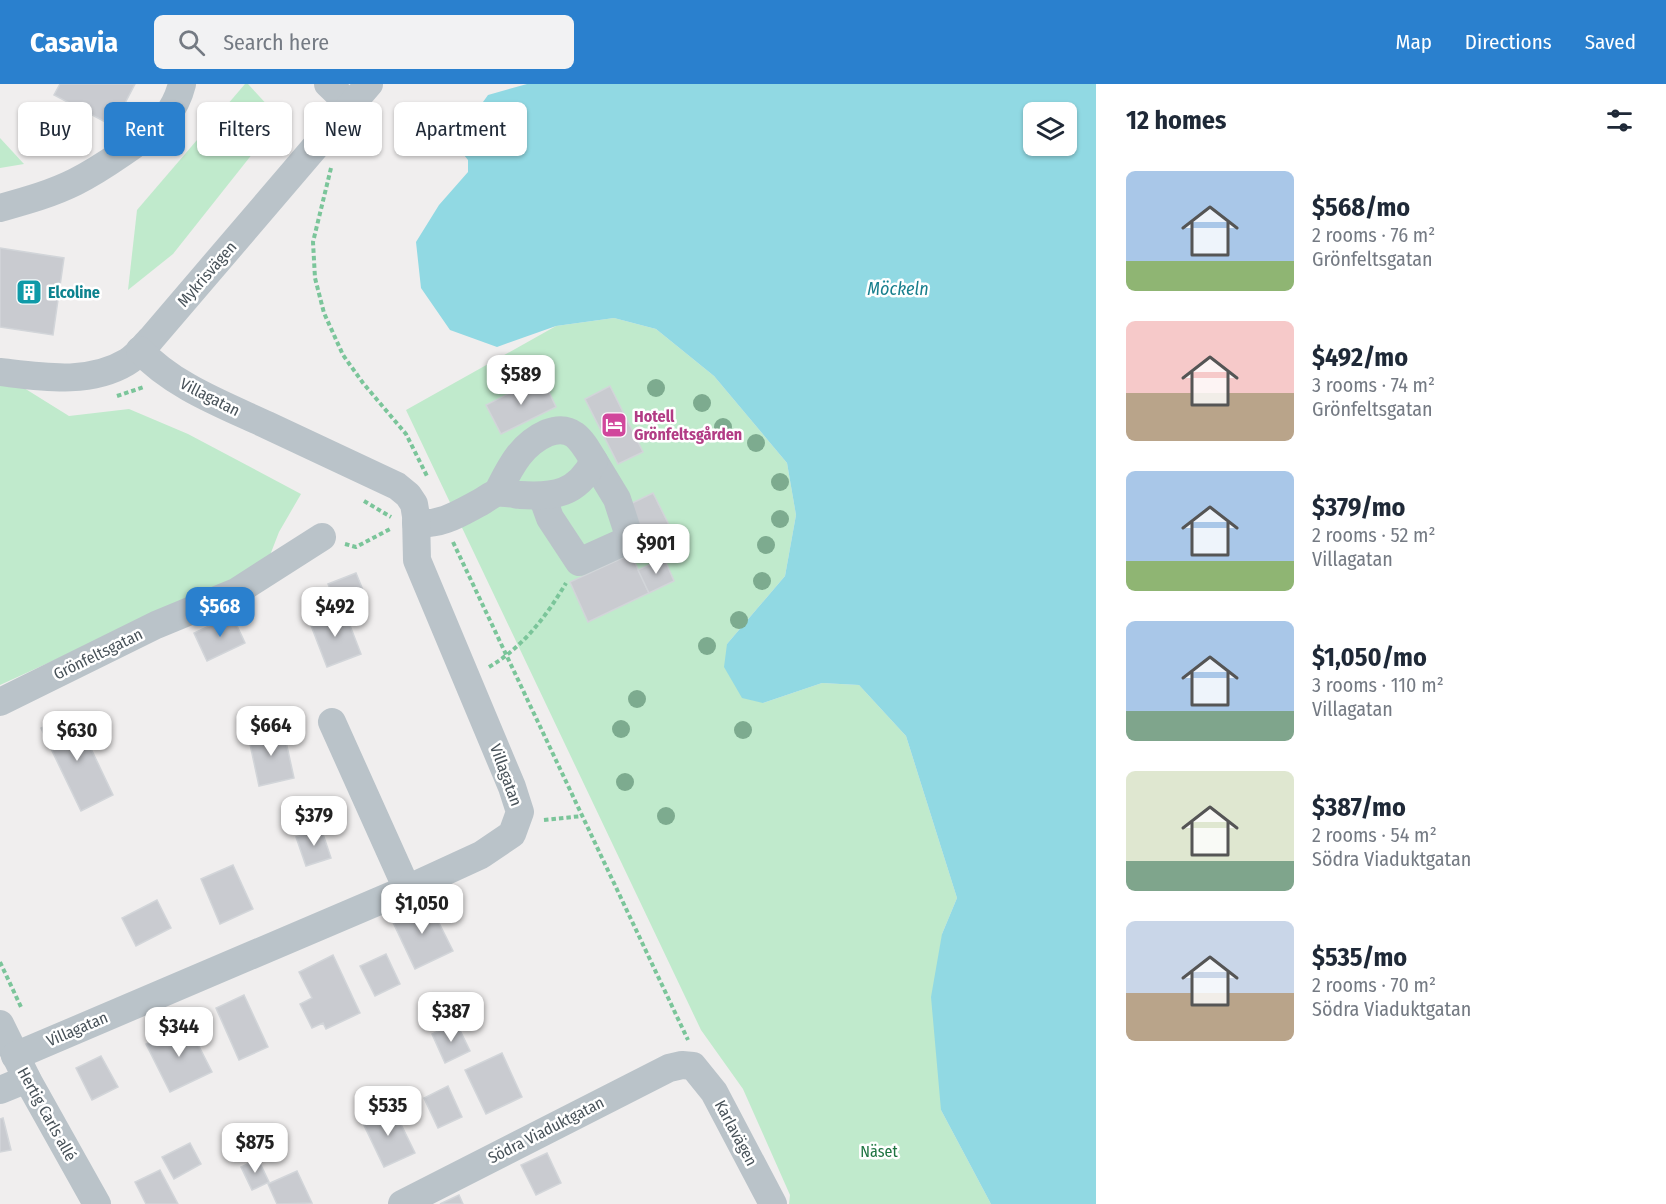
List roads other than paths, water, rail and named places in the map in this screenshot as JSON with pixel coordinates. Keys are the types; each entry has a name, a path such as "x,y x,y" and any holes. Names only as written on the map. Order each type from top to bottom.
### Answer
{"street":[{"path":"0,208 34,199 75,182 120,153 153,130 164,119 172,108 182,84"},
{"path":"328,84 347,102"},
{"name":"Mykrisvägen","path":"354,102 369,84"},
{"name":"Mykrisvägen","path":"0,372 75,378 104,374 129,361 308,156"},
{"name":"Villagatan","path":"0,1090 21,1067 481,855 512,834 520,812 512,787 417,560 405,525 414,504 408,495 397,486 235,410 171,377 140,350"},
{"path":"497,493 512,464 528,443 558,429 569,431 582,441 617,499 630,538 579,562 550,518 542,496"},
{"path":"405,525 434,524 445,521 497,493 542,496 573,486 586,476 594,461"},
{"name":"Grönfeltsgatan","path":"0,702 156,625 236,592 322,537"},
{"path":"332,722 407,889"},
{"name":"Hertig Carls allé","path":"0,1024 21,1067 97,1204"},
{"name":"Södra Viaduktgatan","path":"402,1204 669,1068 682,1065 691,1055"},
{"name":"Karlavägen","path":"691,1055 714,1092 773,1204"}],"water":[{"name":"Möckeln","path":"527,84 1096,84 1096,1204 991,1204 941,1110 931,997 942,934 957,898 906,736 859,685 822,683 763,703 742,698 724,667 727,644 785,576 796,515 787,463 714,376 656,329 614,318 556,326 497,347 450,330 421,288 416,242 439,205 468,172 468,160 465,156 527,156 527,102 483,102 488,95"}],"place":[{"name":"Elcoline","path":"29,292"},
{"name":"Hotell Grönfeltsgården","path":"614,425"}],"park label":[{"name":"Näset","path":"879,1151"}]}
